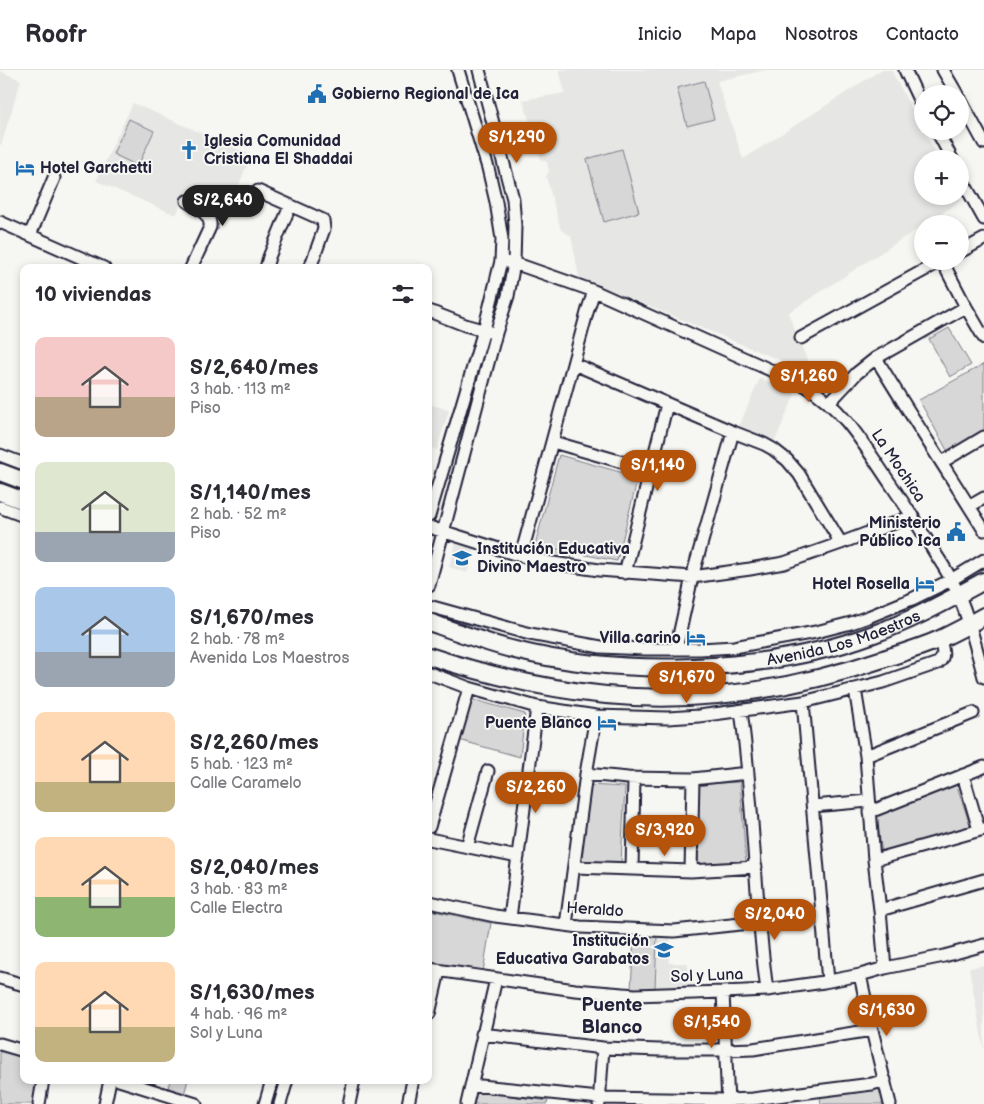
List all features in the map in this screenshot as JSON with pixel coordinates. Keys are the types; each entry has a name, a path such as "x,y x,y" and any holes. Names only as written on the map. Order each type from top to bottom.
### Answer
{"highway":[{"path":"0,472 20,480"},
{"path":"0,492 20,500"},
{"name":"Avenida Los Maestros","path":"432,623 493,645 545,656 597,664 646,667 704,666 793,656 871,635 923,613 984,581"},
{"name":"Avenida Los Maestros","path":"432,657 471,670 540,685 607,695 653,697 737,693 815,679 870,664 976,625 984,616"}],"street":[{"path":"432,506 484,330 501,261 502,239 496,202 488,168 458,70"},
{"path":"432,574 496,334 508,296 514,263 516,236 513,199 479,70"},
{"path":"905,70 914,89"},
{"path":"943,70 952,85"},
{"path":"969,110 979,123 984,144"},
{"path":"30,235 54,178"},
{"path":"258,191 323,220 324,229 311,264"},
{"path":"969,192 984,219"},
{"path":"496,202 513,199"},
{"path":"187,201 209,216 211,222 193,264"},
{"path":"267,264 290,206"},
{"path":"0,222 95,264"},
{"path":"969,247 984,239"},
{"name":"La Mochica","path":"501,261 514,263 594,291 806,386 829,403 858,435 912,516 951,580 976,625 984,677"},
{"path":"801,338 926,270"},
{"path":"947,270 984,338"},
{"path":"520,556 594,291"},
{"path":"829,403 857,373 876,358 966,306"},
{"path":"432,312 496,334"},
{"path":"876,358 920,431 942,462 984,530"},
{"path":"574,364 773,449 787,460 799,474 841,544"},
{"path":"625,573 667,404"},
{"path":"676,649 692,577 733,432"},
{"path":"942,462 984,437"},
{"path":"553,442 650,470"},
{"path":"0,455 20,462"},
{"path":"970,506 984,498"},
{"path":"0,506 20,514"},
{"path":"432,514 434,512 442,514 447,520"},
{"path":"432,528 520,556 599,570 692,577 784,562 841,544 912,516"},
{"path":"432,607 530,634 601,647 700,649 734,647 829,629 868,617 951,580 984,560"},
{"path":"432,674 469,688 536,706 596,716 668,718 699,716 804,702 884,682 942,660 940,639"},
{"path":"432,817 469,688"},
{"path":"855,689 866,756 885,968"},
{"path":"804,702 828,981"},
{"path":"510,918 536,706"},
{"path":"741,711 767,990"},
{"path":"866,756 973,713"},
{"path":"566,925 586,774 596,716"},
{"path":"813,806 870,807 984,767"},
{"path":"467,846 488,772"},
{"path":"586,774 634,778 693,779 748,773"},
{"path":"874,860 982,830 963,775"},
{"path":"632,869 634,778"},
{"path":"691,872 693,779"},
{"path":"432,840 518,857"},
{"path":"574,867 691,872 756,867"},
{"path":"880,910 984,880"},
{"name":"Heraldo","path":"432,903 510,918 566,925 649,931 674,931 760,922"},
{"name":"Sol y Luna","path":"434,970 575,990 635,995 767,990 860,975 984,945"},
{"path":"432,988 434,970"},
{"path":"860,975 890,1104"},
{"path":"0,978 20,984"},
{"path":"467,1104 496,979"},
{"path":"723,992 727,1102"},
{"path":"482,1034 603,1048 725,1050 753,1049 872,1030"},
{"path":"0,1044 20,1050"},
{"path":"599,1101 603,1048"},
{"path":"471,1085 599,1101 727,1102 752,1099 782,1099 872,1084 885,1080"},
{"path":"40,1104 42,1084"},
{"path":"105,1104 109,1084"},
{"path":"132,1084 196,1104"},
{"path":"265,1104 271,1084"},
{"path":"280,1104 286,1084"},
{"path":"348,1104 353,1084"},
{"path":"408,1104 412,1084"}],"shaded area":[{"path":"559,70 766,70 717,81 743,159 881,70 891,70 914,113 914,140 929,140 934,150 914,150 914,205 954,205 939,215 914,215 914,231 788,313 813,374 579,277 571,236 561,230 546,176 549,172 547,162 541,160 523,100 565,93"},
{"path":"0,71 21,80 1,145 0,145"},
{"path":"704,81 714,119 687,126 677,88"},
{"path":"133,103 251,155 229,209 187,191 176,215 96,181"},
{"path":"129,119 154,131 138,166 113,154"},
{"path":"622,149 639,212 604,222 587,159"},
{"path":"949,328 971,365 950,377 929,339"},
{"path":"984,364 984,432 948,452 919,400"},
{"path":"760,378 795,394 774,443 749,433 750,430 739,426"},
{"path":"432,405 449,410 437,450 432,448"},
{"path":"559,455 638,477 617,561 535,545"},
{"name":"Institución Educativa Divino Maestro","path":"456,543 475,549 467,573 449,567"},
{"path":"536,548 572,555 571,561 535,554"},
{"path":"471,699 525,714 520,757 459,740"},
{"path":"740,782 746,863 698,864 699,784"},
{"path":"956,783 971,828 882,853 876,813"},
{"path":"589,785 625,787 621,863 579,861"},
{"path":"432,911 491,923 483,972 432,963"},
{"path":"634,937 657,937 655,989 631,989"},
{"name":"Institución Educativa Garabatos","path":"658,937 670,938 669,963 688,963 688,987 656,988"},
{"path":"984,965 984,1050 969,968"},
{"path":"0,1050 20,1056 20,1084 37,1084 34,1104 0,1104"},
{"path":"169,1084 187,1084 183,1098 167,1093"},
{"path":"880,1088 884,1104 821,1104 820,1097"},
{"path":"475,1091 548,1101 547,1104 473,1104"}],"place":[{"name":"Gobierno Regional de Ica","path":"317,94"},
{"name":"Iglesia Comunidad Cristiana El Shaddai","path":"189,150"},
{"name":"Hotel Garchetti","path":"25,168"},
{"name":"Ministerio Público Ica","path":"956,532"},
{"name":"Institución Educativa Divino Maestro","path":"462,558"},
{"name":"Hotel Rosella","path":"925,584"},
{"name":"Villa carino","path":"696,638"},
{"name":"Puente Blanco","path":"607,723"},
{"name":"Institución Educativa Garabatos","path":"664,950"}],"district":[{"name":"Puente Blanco","path":"612,1016"}]}
